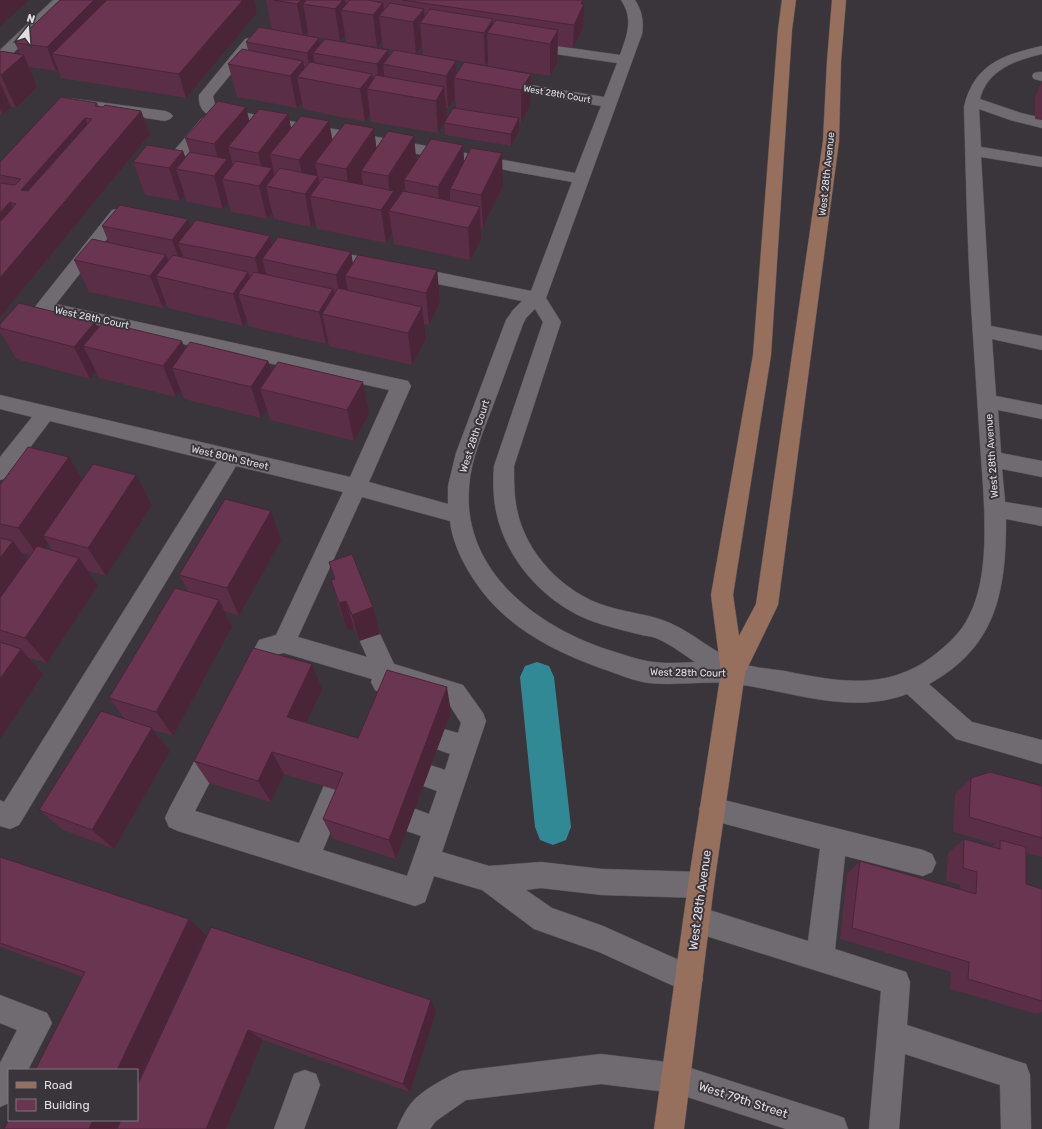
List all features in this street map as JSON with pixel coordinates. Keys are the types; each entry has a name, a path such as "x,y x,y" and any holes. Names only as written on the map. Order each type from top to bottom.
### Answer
{"main road":[{"name":"West 28th Avenue","path":"669,1129 701,886 733,672 722,595 762,355 785,30 789,0"},
{"name":"West 28th Avenue","path":"733,672 767,606 830,149 834,54 839,0"}],"street":[{"path":"0,58 61,0"},
{"name":"West 28th Court","path":"628,0 634,11 637,25 626,60 537,298 518,315 464,457 458,496 459,515 467,548 478,572 487,584 513,610 556,638 588,653 648,672 733,672"},
{"path":"289,49 250,42 206,95 208,106 214,112 581,179"},
{"path":"515,44 626,60"},
{"name":"West 28th Avenue","path":"733,672 816,688 854,692 879,691 910,682 927,673 954,654 976,628 983,612 991,585 995,538 995,509 982,331 972,100 977,84 989,72 1008,60 1039,51"},
{"name":"West 28th Court","path":"485,82 610,102"},
{"path":"972,100 1023,119 1042,123"},
{"path":"53,112 64,101 165,116"},
{"path":"166,170 214,112"},
{"path":"974,150 1042,162"},
{"name":"West 28th Court","path":"142,219 118,214 44,307 400,386 356,487"},
{"path":"304,251 537,298"},
{"name":"West 28th Court","path":"537,298 552,322 504,466 502,481 503,499 507,516 519,546 528,560 551,585 579,605 608,617 662,630 733,672"},
{"path":"982,331 1042,343"},
{"path":"987,401 1042,412"},
{"name":"West 80th Street","path":"0,402 356,487 459,515"},
{"path":"0,472 46,413"},
{"path":"0,813 10,816 231,457"},
{"path":"992,459 1042,469"},
{"path":"284,643 356,487"},
{"path":"995,509 1042,517"},
{"path":"333,536 343,564"},
{"path":"370,637 386,674 375,699"},
{"path":"284,643 386,674 455,693 474,721 414,892 178,818 267,647 284,643"},
{"path":"910,682 964,731 1042,752"},
{"path":"440,739 465,747"},
{"path":"427,776 452,784"},
{"path":"306,858 339,796"},
{"path":"712,809 923,863"},
{"path":"410,820 437,829"},
{"path":"820,958 834,840"},
{"path":"426,861 489,879 544,919 603,940 689,979"},
{"path":"489,879 541,875 602,882 701,886"},
{"path":"697,920 896,982 884,1129"},
{"path":"0,1009 37,1023 13,1069"},
{"path":"892,1035 1015,1074 1016,1129"},
{"name":"West 79th Street","path":"412,1129 425,1110 461,1086 601,1069 675,1078 833,1129"},
{"path":"0,1092 8,1078"},
{"path":"289,1129 305,1085"}],"building":[{"path":"60,0 94,0 47,47 15,43"},
{"path":"107,0 243,0 179,74 52,54"},
{"path":"273,0 301,0 297,4"},
{"path":"306,0 343,0 335,9 303,4"},
{"path":"350,0 368,0 383,3 373,15 341,10"},
{"path":"402,0 583,0 581,4 584,4 574,25"},
{"path":"390,3 424,9 413,22 379,16"},
{"path":"430,9 493,19 484,33 420,23"},
{"path":"496,20 558,30 550,44 487,33"},
{"path":"259,27 319,38 307,53 246,42"},
{"path":"325,39 388,50 377,64 313,53"},
{"path":"242,49 303,61 290,76 228,64"},
{"path":"394,50 456,61 446,76 383,64"},
{"path":"0,51 24,55 0,75"},
{"path":"310,62 372,74 360,89 297,77"},
{"path":"464,62 531,74 521,90 454,78"},
{"path":"376,75 444,87 436,101 367,89"},
{"path":"61,97 97,103 95,106 103,107 105,105 141,111 0,278 0,222 16,204 10,202 0,213 0,183 15,185 21,179 0,175 0,162","holes":["85,118 92,119 28,191 21,190"]},
{"path":"218,101 246,107 214,144 185,138"},
{"path":"453,108 519,118 511,134 444,123"},
{"path":"259,109 288,114 258,153 228,147"},
{"path":"301,116 329,121 299,160 270,154"},
{"path":"345,123 374,128 346,169 315,163"},
{"path":"388,131 414,136 388,176 361,171"},
{"path":"431,139 463,145 438,187 404,180"},
{"path":"147,145 183,151 169,168 133,162"},
{"path":"471,148 502,153 481,195 450,189"},
{"path":"190,152 227,159 214,176 176,169"},
{"path":"236,161 272,168 259,186 222,179"},
{"path":"280,168 318,176 305,194 266,186"},
{"path":"324,177 394,191 381,210 310,196"},
{"path":"403,191 480,207 468,228 389,211"},
{"path":"120,205 188,219 172,240 102,226"},
{"path":"196,220 270,236 255,258 178,243"},
{"path":"278,237 351,252 336,275 262,259"},
{"path":"92,239 166,255 150,276 74,260"},
{"path":"173,255 248,272 233,294 156,276"},
{"path":"358,255 437,270 426,293 345,276"},
{"path":"254,272 333,289 319,312 238,294"},
{"path":"338,288 422,307 408,333 322,314"},
{"path":"19,303 95,322 74,347 0,328 0,324"},
{"path":"103,322 182,341 163,366 83,346"},
{"path":"190,342 268,361 251,387 172,368"},
{"path":"278,362 363,382 347,410 260,389"},
{"path":"28,447 69,457 18,528 0,524 0,485"},
{"path":"93,464 136,475 88,548 43,536"},
{"path":"225,499 271,511 227,588 179,575"},
{"path":"0,538 13,541 0,558"},
{"path":"37,546 79,558 25,638 0,630 0,598"},
{"path":"352,554 373,607 352,615 346,601 339,603 331,580 335,579 329,562"},
{"path":"175,588 219,600 156,712 109,698"},
{"path":"0,642 21,649 0,679"},
{"path":"253,648 312,664 287,717 358,738 387,670 447,687 389,840 323,819 343,773 272,752 258,781 194,761"},
{"path":"101,711 152,728 92,830 39,810"},
{"path":"990,772 1042,786 1042,838 969,817 971,778"},
{"path":"964,839 1000,849 1000,840 1026,847 1026,884 1042,889 1042,1001 968,979 969,962 852,928 860,861 976,894 977,872 963,868"},
{"path":"0,857 189,919 117,1069 36,1069 85,972 0,943"},
{"path":"211,927 431,1000 403,1084 248,1030 206,1129 117,1129 121,1121 138,1121 138,1084"},
{"path":"8,1121 93,1121 89,1129 4,1129"}],"waterway":[{"path":"537,677 553,827"}]}
